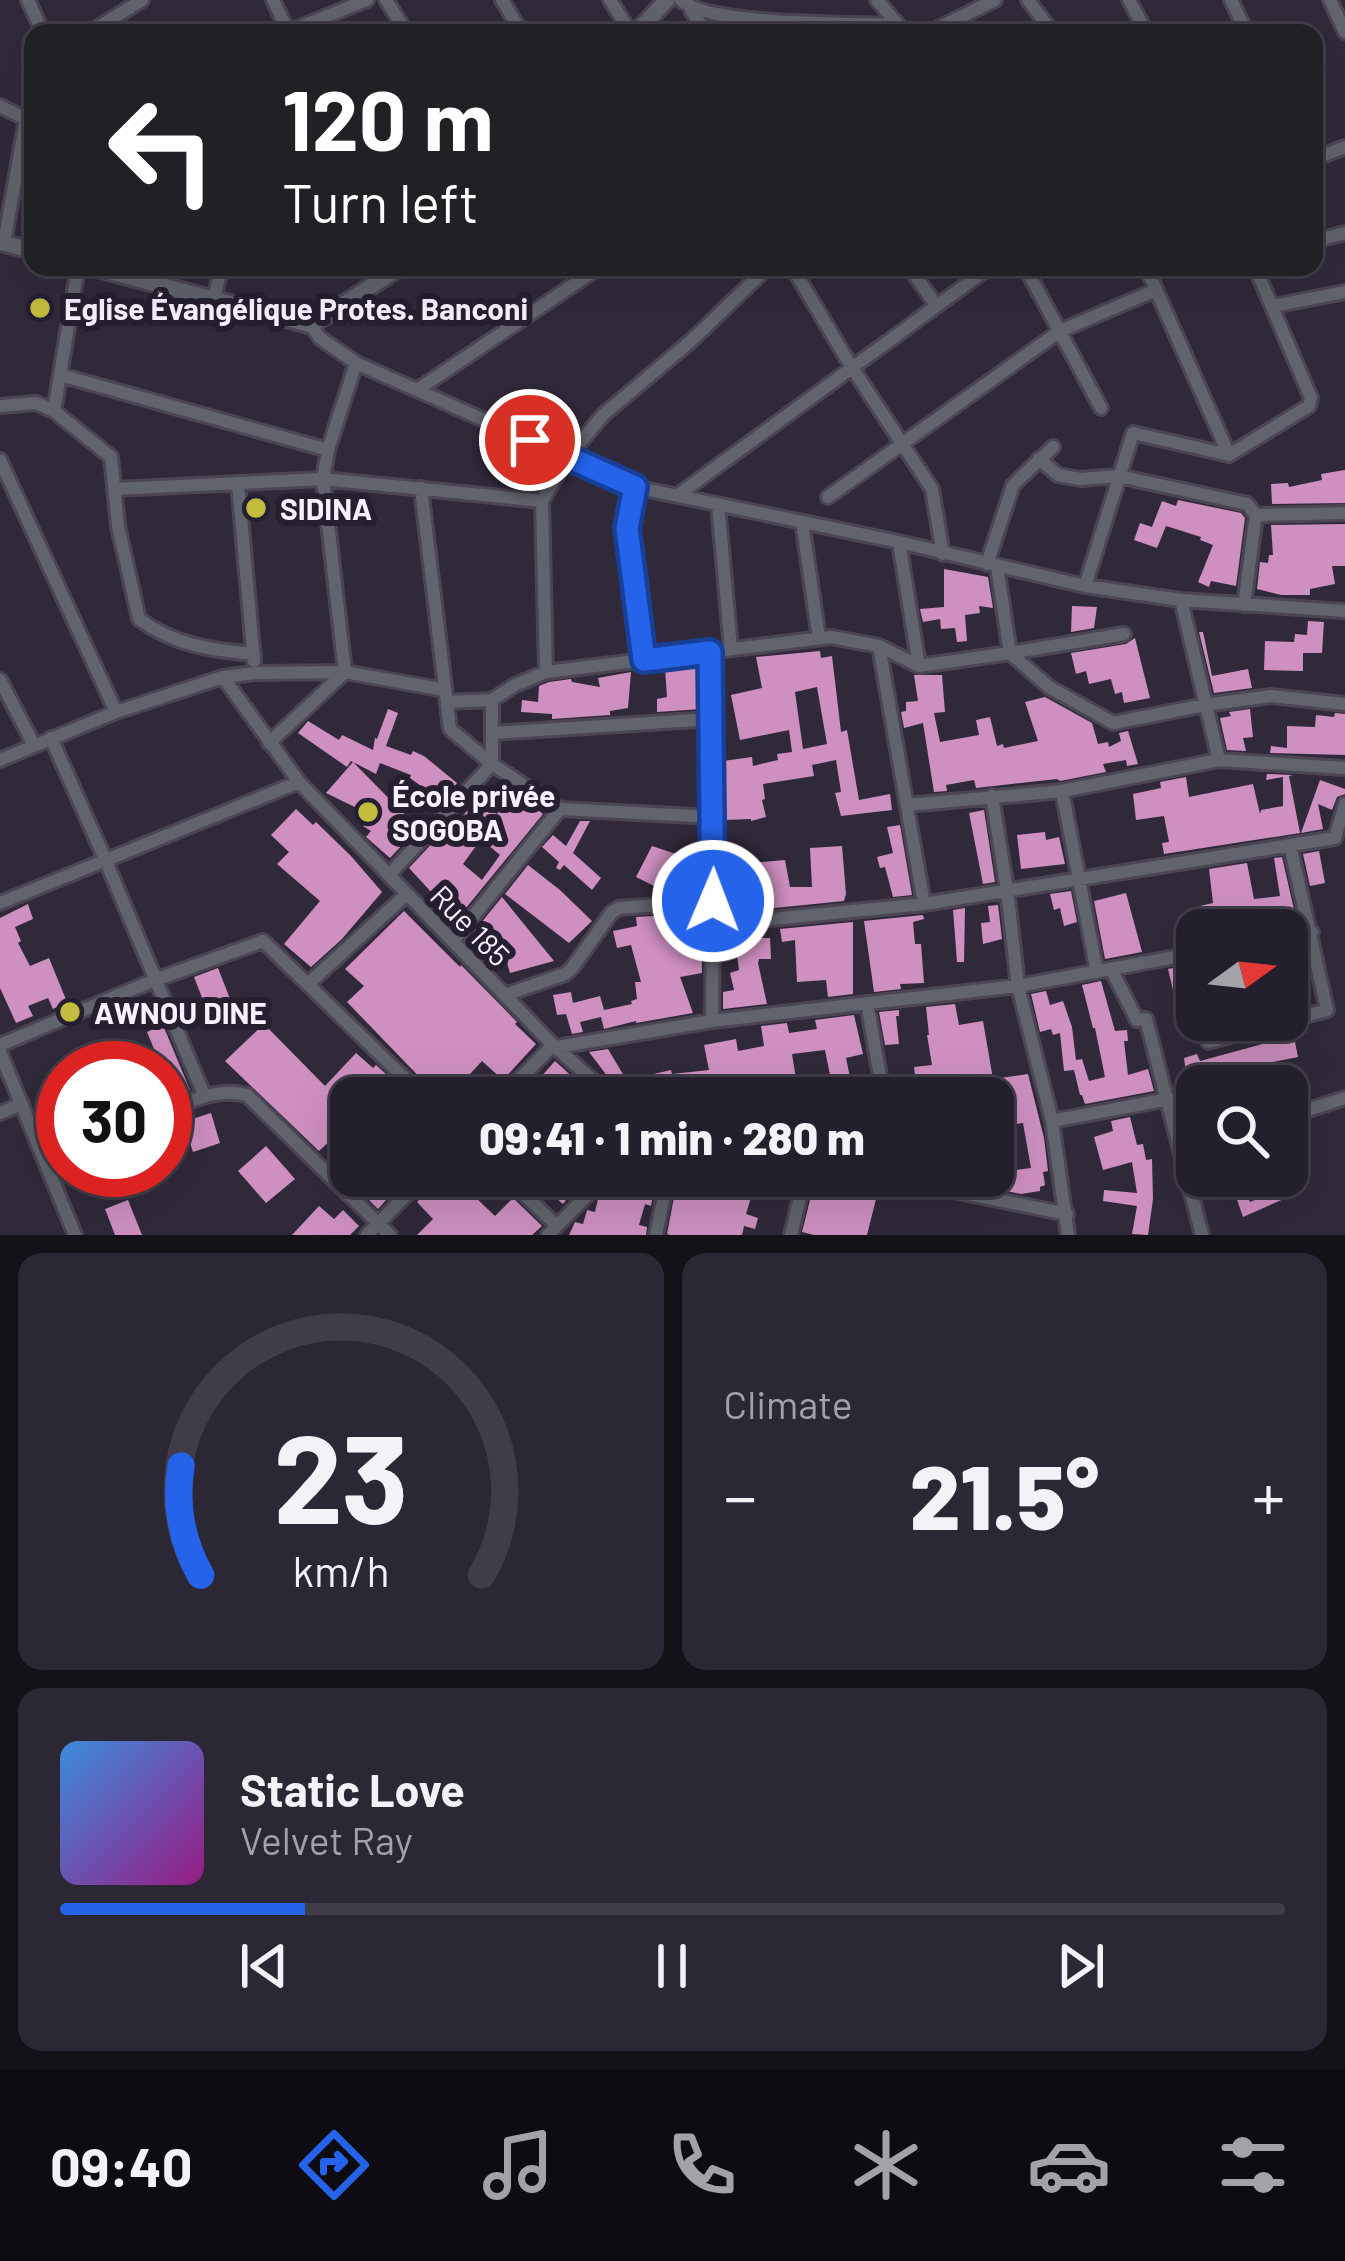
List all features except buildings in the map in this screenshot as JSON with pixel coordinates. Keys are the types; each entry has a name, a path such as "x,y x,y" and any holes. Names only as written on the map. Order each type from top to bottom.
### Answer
{"street":[{"path":"103,24 142,0"},
{"path":"306,24 367,0"},
{"path":"642,24 667,0"},
{"path":"877,0 897,24"},
{"path":"946,24 995,0"},
{"path":"1028,0 1046,24"},
{"path":"1330,0 1345,32"},
{"path":"686,5 757,20 810,24"},
{"path":"757,20 759,24"},
{"path":"2,242 24,145"},
{"path":"54,411 77,276"},
{"path":"127,276 311,325 320,338 356,363 635,487 1085,586 1181,600 1345,610"},
{"path":"213,301 220,276"},
{"path":"311,325 371,276"},
{"path":"417,390 587,276"},
{"path":"546,673 542,501 568,457 603,415 759,276"},
{"path":"797,276 932,489 943,554"},
{"path":"915,276 936,305"},
{"path":"679,495 977,276"},
{"path":"1030,276 1101,408"},
{"path":"1150,276 1228,455"},
{"path":"1085,586 1130,436 1136,432 1228,455 1311,403 1259,276"},
{"path":"828,497 1060,331 1156,290"},
{"path":"1273,306 1345,294"},
{"path":"345,672 323,478 356,363"},
{"path":"60,376 328,450"},
{"path":"0,406 36,404 54,411 111,458 118,526 139,619 158,633 199,648 254,654"},
{"path":"1053,447 1013,485 992,565 1010,653 1049,687 1112,723 1270,697 1345,704"},
{"path":"1039,459 1058,475 1080,479 1119,476 1247,504 1256,515 1244,605"},
{"path":"0,461 116,712"},
{"path":"114,489 323,478 542,501"},
{"path":"238,483 255,673"},
{"path":"635,487 627,528 644,660"},
{"path":"421,488 450,730 560,809 714,817"},
{"path":"718,504 730,650"},
{"path":"1256,515 1345,513"},
{"path":"802,522 819,638"},
{"path":"899,542 919,666"},
{"path":"1181,600 1219,760"},
{"path":"0,760 116,712 223,677 255,673 345,672 446,696 492,700 546,673 819,638 879,646 919,666 1124,634"},
{"path":"879,646 924,904"},
{"path":"710,652 712,1021"},
{"path":"269,742 345,672"},
{"name":"Rue 185","path":"223,677 299,782 590,1077"},
{"path":"0,680 34,745"},
{"path":"389,875 492,764 492,700"},
{"path":"492,733 712,719"},
{"path":"51,738 204,1095"},
{"path":"907,805 1062,791 1219,760 1345,768"},
{"path":"0,903 299,782"},
{"path":"1062,791 1078,879 1104,971 1136,1020 1147,1019 1202,1235"},
{"path":"992,796 1018,986 1052,1121 1068,1235"},
{"path":"712,926 924,904 1335,838 1345,804"},
{"path":"453,941 560,809"},
{"path":"1208,1042 1324,1012 1328,1006 1291,845"},
{"path":"308,984 407,893"},
{"path":"505,994 565,974 619,908 713,901"},
{"path":"1308,933 1312,932"},
{"path":"36,1139 0,1048 155,980 260,941 403,1077"},
{"path":"523,1077 555,1046 712,1021 1018,986 1176,957"},
{"path":"867,1003 880,1077"},
{"path":"192,1100 204,1095 247,1095 390,1235"},
{"path":"1308,1110 1345,1098"},
{"path":"1052,1121 1169,1099"},
{"path":"0,1113 22,1104"},
{"path":"59,1197 75,1235"},
{"path":"367,1235 404,1197"},
{"path":"523,1197 552,1231 585,1197"},
{"path":"656,1235 664,1197"},
{"path":"791,1235 800,1197"},
{"path":"987,1197 1067,1214"}],"place":[{"name":"Eglise Évangélique Protes. Banconi","path":"40,308"},
{"name":"SIDINA","path":"256,508"},
{"name":"École privée SOGOBA","path":"368,812"},
{"name":"AWNOU DINE","path":"70,1012"}],"route":[{"path":"530,440 635,487 627,528 644,660 710,652 713,901"}]}
